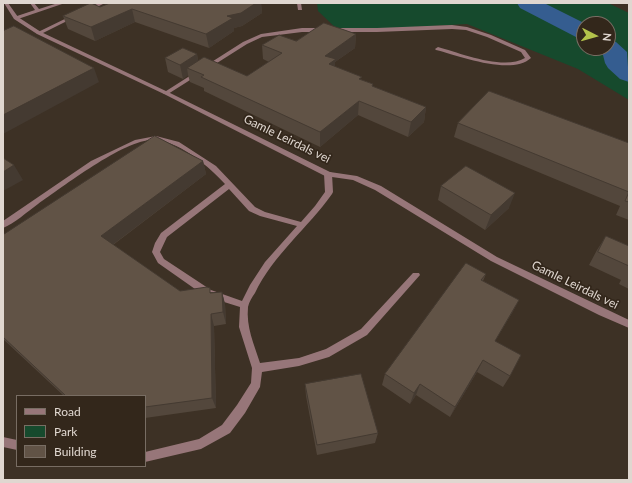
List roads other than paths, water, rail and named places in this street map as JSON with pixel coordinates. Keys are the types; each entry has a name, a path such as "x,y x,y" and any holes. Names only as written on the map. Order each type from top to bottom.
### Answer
{"street":[{"name":"Gamle Leirdals vei","path":"6,3 16,18 38,33 166,92 328,174 354,178 378,188 494,259 629,324"},
{"path":"32,3 38,11"},
{"path":"16,18 63,3"},
{"path":"38,33 103,3"},
{"path":"166,92 245,42 261,36 302,30 378,30 452,27 466,29 489,36 523,51 528,58 525,62 516,65 504,65 438,49"},
{"path":"3,225 93,163 127,144 142,140 163,139 177,143 214,168 252,209 263,214 302,225"},
{"path":"146,457 201,444 226,429 241,409 256,384 257,368 244,327 244,305 253,286 268,264 318,208 329,192 328,174"},
{"path":"229,185 164,236 159,243 156,252 162,261 208,293 244,305"},
{"path":"257,368 299,362 329,353 364,332 416,275"},
{"path":"3,442 16,445"}],"waterway":[{"path":"528,3 576,28"},
{"path":"616,56 617,63 629,74"}]}
